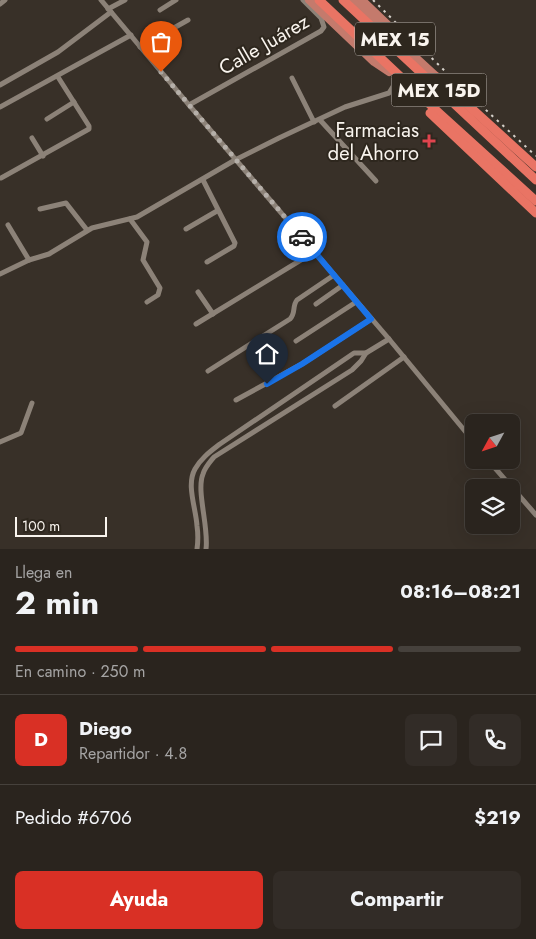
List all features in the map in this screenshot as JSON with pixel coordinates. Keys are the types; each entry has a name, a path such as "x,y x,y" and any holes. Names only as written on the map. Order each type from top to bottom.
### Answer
{"highway":[{"name":"MEX 15D","path":"319,0 536,201"},
{"name":"MEX 15D","path":"343,0 536,180"},
{"name":"MEX 15","path":"389,72 536,214"},
{"name":"MEX 15","path":"437,77 536,167"}],"main road":[{"path":"311,0 374,62 389,72"},
{"name":"MEX 15","path":"353,0 437,77"},
{"path":"362,0 404,39 437,77"}],"street":[{"path":"0,4 6,0"},
{"path":"101,0 465,431"},
{"path":"0,84 58,52 125,0"},
{"path":"160,10 176,0"},
{"name":"Calle Juárez","path":"189,105 321,31 324,27 321,18 303,0"},
{"path":"140,48 188,20"},
{"path":"0,107 131,36"},
{"path":"1,178 43,156 89,128 58,77"},
{"path":"292,78 314,122"},
{"path":"0,274 29,260 49,254 87,230 102,224 130,219 146,212 235,160 345,107 389,93 397,80"},
{"path":"47,119 74,102"},
{"path":"320,120 376,181"},
{"path":"32,138 43,156"},
{"path":"203,180 235,244 207,262"},
{"path":"40,209 66,203 87,230"},
{"path":"186,229 217,211"},
{"path":"130,219 147,242 143,260 160,288 158,295 147,302"},
{"path":"8,225 29,260"},
{"path":"196,324 314,252"},
{"path":"208,371 290,319 297,300 334,275"},
{"path":"316,304 343,285"},
{"path":"198,292 213,314"},
{"path":"296,341 356,302"},
{"path":"236,400 302,364 371,319"},
{"path":"194,504 202,474 214,457 352,370 361,362 366,353 389,339"},
{"path":"197,549 198,526 192,489 195,470 210,452 354,353 366,353"},
{"path":"334,406 404,357"},
{"path":"0,442 21,432 32,403"},
{"path":"496,469 536,515"},
{"path":"201,483 207,538 206,549"}],"railway":[{"path":"373,0 462,88 536,156"}],"way so far":[{"path":"161,72 302,237"}],"place":[{"name":"Farmacias del Ahorro","path":"429,141"}],"route":[{"path":"267,384 302,364 371,319 302,237"}]}
